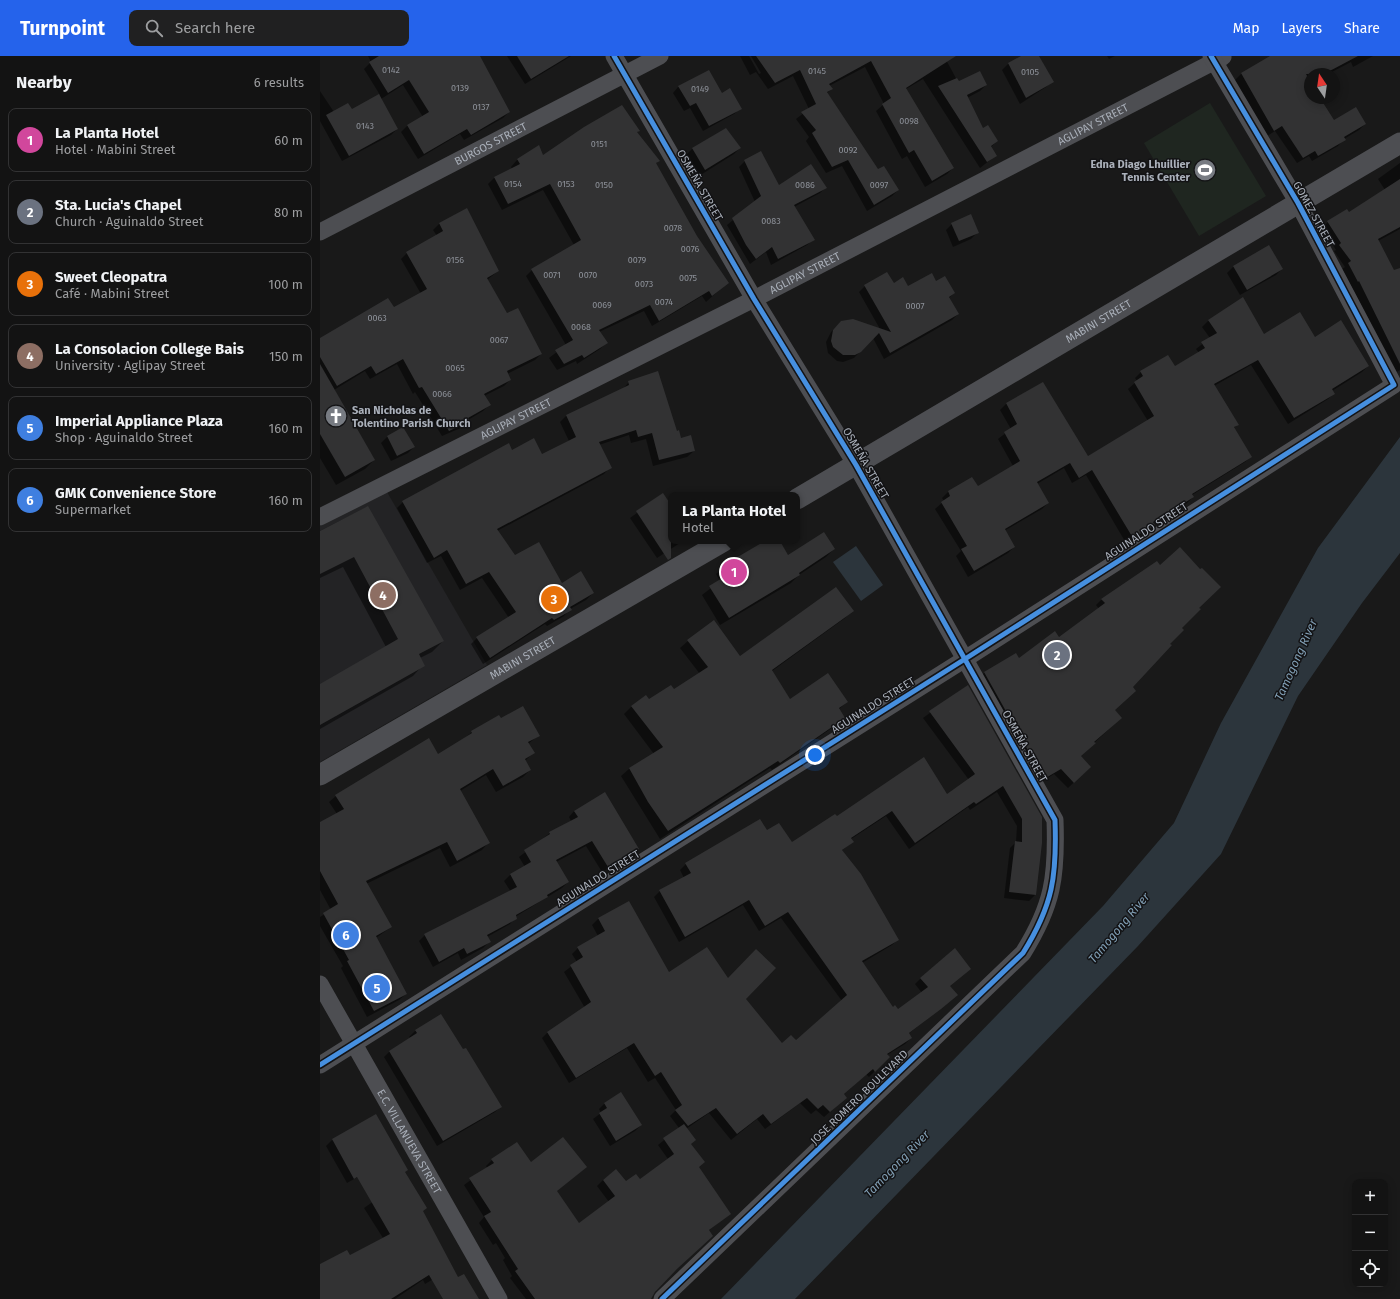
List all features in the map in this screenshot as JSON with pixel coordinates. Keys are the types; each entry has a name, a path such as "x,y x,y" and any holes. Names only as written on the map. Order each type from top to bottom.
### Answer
{"street":[{"name":"OSMEÑA STREET","path":"614,56 754,299 856,465 1054,820 1056,855 1051,896"},
{"name":"BURGOS STREET","path":"320,232 660,56"},
{"name":"GOMEZ STREET","path":"1216,58 1298,203 1394,385"},
{"name":"AGLIPAY STREET","path":"320,517 754,299 1216,58"},
{"name":"MABINI STREET","path":"800,497 1400,142"},
{"name":"AGUINALDO STREET","path":"320,1065 1394,385"},
{"name":"MABINI STREET","path":"320,775 719,544"},
{"name":"JOSE ROMERO BOULEVARD","path":"662,1299 1024,953 1039,928 1051,896"},
{"name":"E.C. VILLANUEVA STREET","path":"320,984 499,1299"}],"shaded area":[{"name":"Edna Diago Lhuillier Tennis Center","path":"1210,103 1266,196 1199,236 1144,143"},
{"path":"387,492 487,665 320,762 320,526"}],"water":[{"name":"Tamogong River","path":"1400,437 1400,553 1362,603 1298,696 1221,854 1138,946 795,1299 721,1299 1103,906 1174,823 1221,723 1318,548"},
{"path":"856,546 883,585 861,601 833,562"}],"building":[{"path":"379,56 480,56 510,112 471,135 467,129 424,154 407,125 429,112 409,80 388,93 369,62"},
{"path":"517,56 569,56 531,79"},
{"path":"756,56 956,56 906,88 954,168 932,181 914,150 909,153 882,104 891,98 871,61 829,84 833,89 827,92 878,169 884,166 899,190 874,205 848,160 832,167 812,133 816,130 801,112 816,104 800,70 775,83"},
{"path":"1021,56 1039,56 1054,82 1026,98 1008,63"},
{"path":"1270,56 1358,56 1335,68 1304,68 1304,104 1324,104 1334,120 1356,107 1366,124 1344,137 1346,140 1318,156 1315,151 1303,158 1282,126 1274,131 1241,73"},
{"path":"709,70 722,93 730,88 742,109 709,126 696,103 690,106 678,86"},
{"path":"980,71 987,85 967,95 983,128 988,125 998,141 991,146 997,156 987,162 938,86 957,78 959,81"},
{"path":"379,94 398,129 349,156 326,115 348,103 352,109"},
{"path":"622,105 640,131 637,132 660,161 656,163 697,236 729,283 712,296 709,291 659,321 650,305 599,330 608,343 584,358 582,355 564,364 555,350 573,340 531,269 581,240 550,184 508,204 494,177 520,164 517,159 539,145 543,155 584,127"},
{"path":"726,128 741,148 705,170 692,148"},
{"path":"761,151 779,185 811,164 827,188 794,205 815,240 778,259 772,247 756,259 746,245 732,218 761,196 744,160"},
{"path":"1400,179 1400,227 1378,239 1394,270 1400,268 1400,364 1359,281 1358,282 1348,263 1351,261 1339,245 1341,243 1327,221 1347,209 1349,212"},
{"path":"467,208 499,271 487,278 507,313 518,308 542,354 507,371 511,380 484,394 491,405 468,418 470,421 449,431 422,387 419,388 403,359 376,374 371,366 337,386 320,357 320,338 388,298 394,307 427,289 406,252 443,231 439,223"},
{"path":"971,214 979,233 959,241 951,223"},
{"path":"1269,245 1283,269 1247,290 1233,266"},
{"path":"887,272 894,283 903,277 908,286 932,273 936,281 945,276 955,293 949,297 959,314 890,353 879,333 861,352 855,355 843,355 833,347 831,341 833,330 841,321 853,319 891,332 864,285"},
{"path":"1243,297 1264,334 1300,312 1315,337 1341,320 1369,366 1332,389 1335,394 1294,418 1258,360 1214,384 1239,425 1234,427 1252,457 1192,494 1194,497 1153,522 1155,525 1133,538 1092,470 1079,478 1070,463 1037,482 1049,503 1005,529 1015,547 974,571 961,549 967,546 941,502 950,496 948,491 972,477 978,486 1020,461 1004,432 1017,424 1006,403 1043,382 1088,456 1154,416 1134,382 1143,376 1140,371 1168,355 1175,366 1205,348 1201,342 1217,333 1208,320"},
{"name":"San Nicholas de Tolentino Parish Church","path":"320,364 375,460 345,477 320,434"},
{"path":"658,371 677,431 679,430 681,438 691,435 695,451 659,460 652,433 638,437 636,430 599,442 612,468 497,529 515,555 539,542 562,583 581,571 594,593 570,607 572,610 554,620 552,618 490,658 476,637 516,612 489,572 466,584 447,550 434,558 402,501 509,443 512,450 534,438 542,454 576,437 566,415 629,385 628,381"},
{"path":"403,427 415,447 397,456 387,436"},
{"path":"663,493 668,500 668,544 671,544 671,558 668,560 636,511"},
{"path":"368,506 444,641 419,654 425,666 320,725 320,684 398,639 354,557 320,574 320,531"},
{"path":"824,532 835,549 799,573 800,575 729,618 709,586 729,574 724,565 760,544 782,544 788,555"},
{"path":"1180,547 1200,569 1202,568 1221,587 1199,608 1201,609 1182,628 1184,630 1170,644 1172,645 1133,687 1136,691 1115,710 1122,718 1094,742 1096,743 1081,756 1091,767 1074,783 1061,769 1044,779 984,672 1016,653 1019,658 1055,631 1059,637 1105,603 1101,599 1157,561 1160,565"},
{"path":"836,587 854,611 772,670 790,699 828,673 848,702 839,708 845,718 780,763 778,761 668,831 648,802 629,768 663,747 631,706 646,695 649,699 671,685 674,689 708,667 687,640 714,620 740,656"},
{"path":"968,685 1042,817 1042,843 1036,895 1009,892 1015,841 1022,842 1022,819 1003,786 976,804 974,802 915,843 892,811 851,838 854,842 842,850 861,874 899,940 862,961 893,1007 895,1005 898,1009 928,987 920,978 955,948 971,969 950,986 958,995 909,1033 912,1038 887,1054 890,1057 875,1072 873,1069 844,1094 847,1098 830,1112 823,1105 818,1109 807,1098 771,1124 763,1114 737,1134 716,1108 688,1126 675,1110 682,1105 661,1072 655,1076 634,1043 576,1078 547,1032 591,1002 570,965 583,957 577,947 605,931 598,918 629,901 669,972 707,947 728,978 756,949 776,968 746,999 782,1043 791,1035 796,1040 847,995 788,912 765,926 749,900 685,937 659,890 691,873 685,863 760,819 767,830 779,823 792,842 835,814 837,816 924,757 947,794 975,774 929,711"},
{"path":"523,706 540,736 528,742 535,753 525,759 531,770 503,786 493,769 460,789 490,843 457,861 447,842 366,881 392,927 376,936 407,994 374,1011 347,961 349,960 323,913 338,904 320,871 320,822 344,809 335,795 429,738 438,754 472,733 471,731 499,715 501,718"},
{"path":"605,792 639,849 608,867 592,841 556,860 569,882 547,895 548,897 516,915 517,919 487,935 491,942 467,954 464,948 439,962 424,934 517,887 510,874 531,862 524,850 550,834 549,832 578,817 574,811"},
{"path":"441,1014 463,1049 466,1048 502,1107 443,1141 389,1051 417,1033 415,1030"},
{"path":"621,1092 642,1125 616,1141 599,1113 607,1108 604,1103"},
{"path":"376,1114 408,1170 405,1172 427,1208 423,1211 458,1277 464,1274 479,1299 443,1299 429,1275 391,1299 320,1299 320,1264 347,1250 350,1255 390,1234 357,1177 354,1179 332,1139"},
{"path":"684,1124 696,1140 691,1144 705,1162 699,1167 731,1214 709,1230 713,1236 677,1269 655,1292 651,1299 535,1299 515,1271 518,1269 484,1216 491,1212 469,1178 494,1163 491,1159 517,1142 531,1162 563,1137 587,1167 557,1191 579,1223 615,1196 603,1180 616,1169 626,1181 636,1174 640,1179 674,1154 663,1138"}],"cycle path":[{"path":"614,56 754,299 856,465 1055,820 1055,858 1051,890 1041,920 1023,953 662,1299"},
{"path":"320,1065 965,659 1394,385 1298,203 1211,56"}],"place":[{"name":"Edna Diago Lhuillier Tennis Center","path":"1205,170"},
{"name":"San Nicholas de Tolentino Parish Church","path":"336,416"},
{"name":"La Planta Hotel","path":"734,572"},
{"name":"La Consolacion College Bais","path":"383,595"},
{"name":"Sweet Cleopatra","path":"554,599"},
{"name":"Sta. Lucia's Chapel","path":"1057,655"},
{"name":"GMK Convenience Store","path":"346,935"},
{"name":"Imperial Appliance Plaza","path":"377,988"}]}
